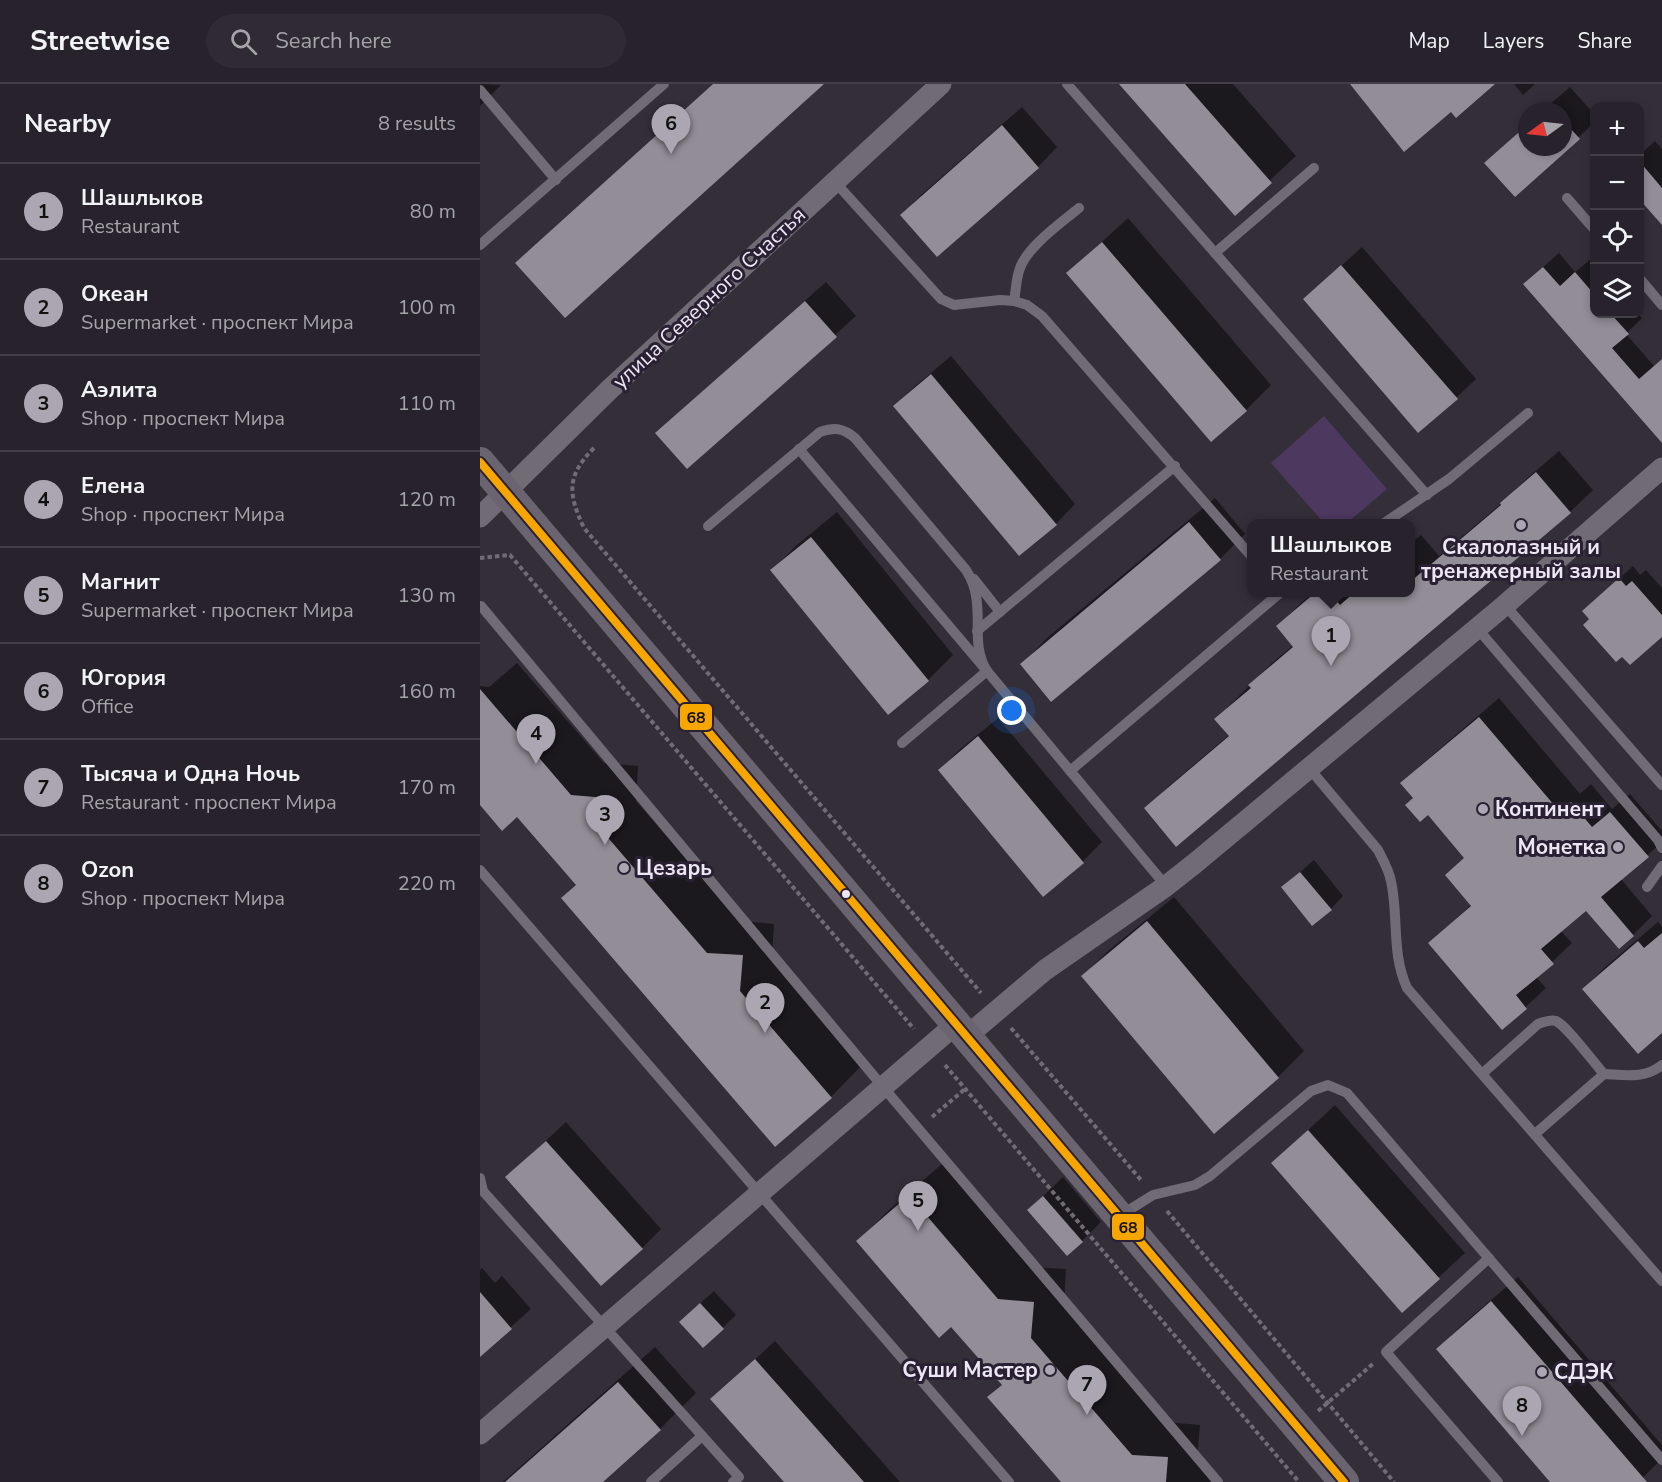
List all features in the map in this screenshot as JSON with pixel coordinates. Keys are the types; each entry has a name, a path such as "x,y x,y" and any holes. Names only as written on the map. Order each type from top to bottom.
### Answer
{"main road":[{"path":"480,462 1344,1482"}],"street":[{"name":"улица Северного Счастья","path":"480,517 609,390 941,84"},
{"path":"480,1434 930,1047 997,1011 1046,970 1166,886 1505,605 1662,468"}],"lane":[{"path":"480,245 664,84"},
{"path":"1067,84 1427,495"},
{"path":"480,90 556,180"},
{"path":"1215,253 1314,168"},
{"path":"835,182 941,299 954,305 1000,300 1014,301 1026,305 1042,316 1175,466 1247,552"},
{"path":"1567,198 1590,224"},
{"path":"1014,301 1020,268 1027,256 1079,208"},
{"path":"1644,284 1662,305"},
{"path":"1391,519 1449,479 1528,413"},
{"path":"708,526 820,432 833,428 846,430 1000,612"},
{"path":"799,449 1166,886"},
{"path":"977,631 1175,466"},
{"path":"966,570 977,598 979,653 987,671"},
{"path":"1070,771 1275,597"},
{"path":"1505,605 1662,785"},
{"path":"481,606 883,1088 1218,1482"},
{"path":"1477,628 1658,840 1662,848"},
{"path":"902,743 987,671"},
{"path":"1309,768 1378,850 1385,864 1391,880 1397,956 1407,988 1662,1281"},
{"path":"1647,887 1662,866"},
{"path":"480,870 1009,1482"},
{"path":"1483,1073 1538,1024 1548,1021 1557,1022 1604,1074"},
{"path":"1536,1134 1604,1074 1645,1075 1654,1072 1662,1065"},
{"path":"1119,1216 1153,1195 1195,1185 1210,1176 1311,1090 1328,1085 1347,1093 1662,1460"},
{"path":"480,1178 482,1192 702,1436 738,1480"},
{"path":"1489,1258 1386,1352 1498,1482"},
{"path":"651,1482 702,1436"}],"path":[{"path":"594,448 574,473 573,497 584,528 997,1011 1394,1482"},
{"path":"480,558 510,555 1299,1482"},
{"path":"932,1117 965,1089"},
{"path":"1272,1451 1386,1352"}],"shaded area":[{"path":"1324,416 1387,489 1352,519 1320,519 1271,463"}],"building":[{"path":"713,84 824,84 565,318 515,263"},
{"path":"1119,84 1185,84 1272,183 1235,216"},
{"path":"1350,84 1495,84 1456,118 1451,112 1404,152"},
{"path":"1002,125 1039,168 937,257 900,215"},
{"path":"1572,130 1580,139 1572,146"},
{"path":"1518,133 1518,156 1561,156 1515,197 1484,163"},
{"path":"1644,167 1662,188 1662,225 1644,205"},
{"path":"1102,242 1247,411 1211,442 1066,273"},
{"path":"1341,265 1458,399 1418,433 1303,299"},
{"path":"1543,267 1560,286 1575,272 1590,289 1590,318 1615,318 1629,334 1612,348 1639,379 1662,359 1662,443 1523,284"},
{"path":"805,301 837,337 687,469 655,433"},
{"path":"931,374 1057,525 1019,556 893,406"},
{"path":"1536,472 1571,513 1176,847 1144,808 1229,736 1214,719 1251,688 1248,685 1293,647 1276,626 1310,597 1333,597 1340,605 1349,597 1415,597 1415,578 1501,505 1500,503"},
{"path":"1189,522 1221,560 1051,702 1020,664"},
{"path":"811,537 929,681 888,715 770,570"},
{"path":"1619,578 1626,586 1632,581 1662,615 1662,637 1630,665 1622,657 1616,662 1583,625 1589,619 1582,611"},
{"path":"480,689 571,795 607,798 604,833 707,953 743,955 740,991 832,1098 775,1147 561,898 576,885 517,817 502,831 480,805"},
{"path":"1479,717 1560,812 1571,802 1592,827 1610,812 1649,857 1601,897 1634,936 1619,949 1586,911 1541,949 1554,964 1516,995 1527,1009 1502,1030 1428,943 1471,906 1445,875 1464,858 1428,815 1420,822 1405,805 1413,798 1400,783"},
{"path":"978,736 1084,863 1043,897 938,770"},
{"path":"1300,872 1332,910 1312,926 1281,887"},
{"path":"1147,921 1279,1078 1214,1134 1081,976"},
{"path":"1662,933 1662,1033 1638,1054 1582,989 1638,941 1644,948"},
{"path":"1308,1130 1440,1279 1402,1313 1271,1163"},
{"path":"546,1141 643,1249 601,1286 505,1177"},
{"path":"909,1195 998,1299 1034,1302 1031,1338 1132,1455 1168,1457 1166,1482 1061,1482 987,1397 1002,1385 951,1327 939,1338 856,1241"},
{"path":"1043,1196 1083,1242 1067,1256 1027,1210"},
{"path":"480,1292 512,1329 480,1357"},
{"path":"1491,1301 1647,1482 1550,1482 1436,1349"},
{"path":"700,1303 724,1329 703,1348 679,1322"},
{"path":"755,1359 864,1482 784,1482 710,1399"},
{"path":"618,1382 661,1430 603,1482 505,1482"}],"transit line":[{"name":"68","path":"480,462 1344,1482"}],"place":[{"name":"Югория","path":"671,154"},
{"name":"Скалолазный и тренажерный залы","path":"1521,525"},
{"name":"Шашлыков","path":"1331,666"},
{"name":"Елена","path":"536,764"},
{"name":"Континент","path":"1483,809"},
{"name":"Аэлита","path":"605,845"},
{"name":"Монетка","path":"1618,847"},
{"name":"Цезарь","path":"624,868"},
{"name":"Океан","path":"765,1033"},
{"name":"Магнит","path":"918,1231"},
{"name":"Суши Мастер","path":"1050,1370"},
{"name":"СДЭК","path":"1542,1372"},
{"name":"Тысяча и Одна Ночь","path":"1087,1415"},
{"name":"Ozon","path":"1522,1436"}]}
